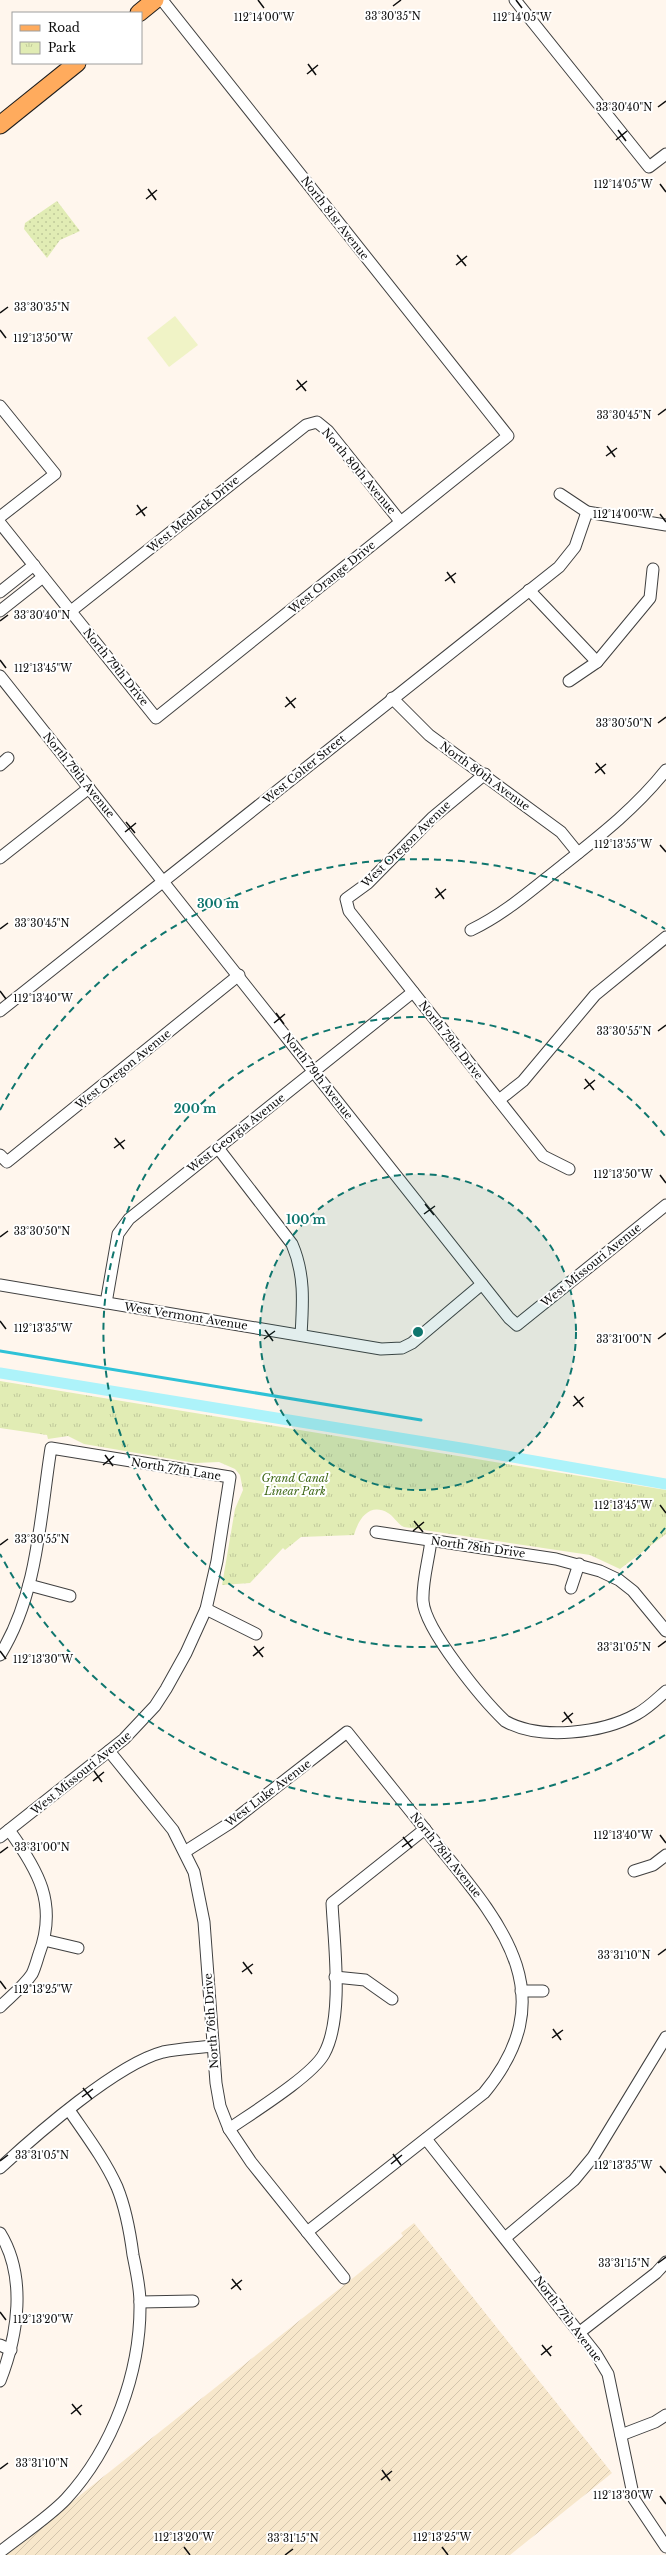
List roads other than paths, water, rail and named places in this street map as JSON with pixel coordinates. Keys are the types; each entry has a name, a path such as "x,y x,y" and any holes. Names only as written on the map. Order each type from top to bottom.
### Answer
{"main road":[{"path":"140,12 155,0"},
{"path":"0,125 76,64"}],"street":[{"name":"North 81st Avenue","path":"162,0 508,436"},
{"path":"516,0 649,167 666,154"},
{"path":"0,406 55,474 0,517"},
{"name":"North 80th Avenue","path":"317,422 328,431 400,522"},
{"name":"West Medlock Drive","path":"71,612 306,425 317,422"},
{"name":"West Orange Drive","path":"156,718 508,436"},
{"path":"560,494 587,512 666,524"},
{"name":"West Colter Street","path":"0,1011 570,556 575,547 587,512"},
{"name":"North 79th Drive","path":"0,523 156,718"},
{"path":"0,592 34,565"},
{"path":"569,681 597,662 650,598 653,569"},
{"path":"0,611 43,577"},
{"path":"529,590 597,662"},
{"name":"North 79th Avenue","path":"0,676 164,880 482,1284 517,1325"},
{"name":"North 80th Avenue","path":"392,698 418,726 485,774 560,832 578,853"},
{"path":"471,930 498,916 578,853 634,807 666,770"},
{"name":"West Oregon Avenue","path":"346,900 368,882 432,818 485,774"},
{"path":"0,858 89,788"},
{"name":"North 79th Drive","path":"346,900 349,911 544,1156 569,1169"},
{"path":"499,1100 523,1081 595,995 666,937"},
{"name":"West Oregon Avenue","path":"4,1159 239,975"},
{"name":"West Georgia Avenue","path":"106,1302 118,1234 129,1219 413,992"},
{"path":"218,1148 292,1244 300,1261 304,1295 301,1335"},
{"name":"West Missouri Avenue","path":"517,1325 666,1205"},
{"name":"West Vermont Avenue","path":"0,1285 381,1349 402,1348 420,1337 482,1284"},
{"name":"North 77th Lane","path":"29,1586 51,1448 230,1477"},
{"name":"West Missouri Avenue","path":"0,1838 109,1751 138,1725 155,1706 186,1653 206,1609 217,1561 230,1477"},
{"name":"North 78th Drive","path":"376,1532 579,1564 619,1580 644,1602 666,1631"},
{"path":"431,1540 423,1599 428,1619 438,1638 505,1721 515,1727 535,1732 572,1732 596,1728 637,1714 666,1691"},
{"path":"571,1588 579,1564"},
{"path":"0,1655 18,1617 29,1586 70,1596"},
{"path":"206,1609 256,1634"},
{"name":"North 78th Avenue","path":"307,2232 484,2093 498,2076 508,2059 516,2037 521,2015 520,1971 512,1948 499,1925 425,1829 347,1732"},
{"name":"West Luke Avenue","path":"186,1851 230,1823 347,1732"},
{"name":"North 76th Drive","path":"109,1751 173,1830 186,1851 194,1872 201,1900 212,2046 220,2106 230,2130 251,2162 344,2278"},
{"path":"230,2130 310,2071 324,2054 334,2031 335,1977 332,1903 425,1829"},
{"path":"0,2007 32,1974 44,1940 47,1917 43,1889 27,1853 9,1830"},
{"path":"634,1871 653,1865 666,1855"},
{"path":"44,1940 78,1948"},
{"path":"335,1977 365,1980 392,1999"},
{"path":"521,1991 543,1991"},
{"path":"505,2238 574,2180 593,2156 666,2037"},
{"path":"0,2168 69,2110 134,2064 163,2052 212,2046"},
{"path":"0,2552 65,2500 84,2477 104,2446 131,2378 138,2339 140,2302 129,2224 117,2187 69,2110"},
{"name":"North 77th Avenue","path":"426,2139 580,2332 608,2374 621,2435 626,2470 634,2499 666,2547"},
{"path":"0,2233 13,2264 18,2299 11,2350 0,2381"},
{"path":"580,2332 656,2273 666,2262"},
{"path":"140,2302 193,2301"},
{"path":"0,2346 11,2350"},
{"path":"621,2435 655,2422 666,2415"}],"waterway":[{"path":"0,1351 421,1420"},
{"path":"0,1373 467,1449 666,1484"}],"park label":[{"name":"Grand Canal Linear Park","path":"295,1484"}]}
